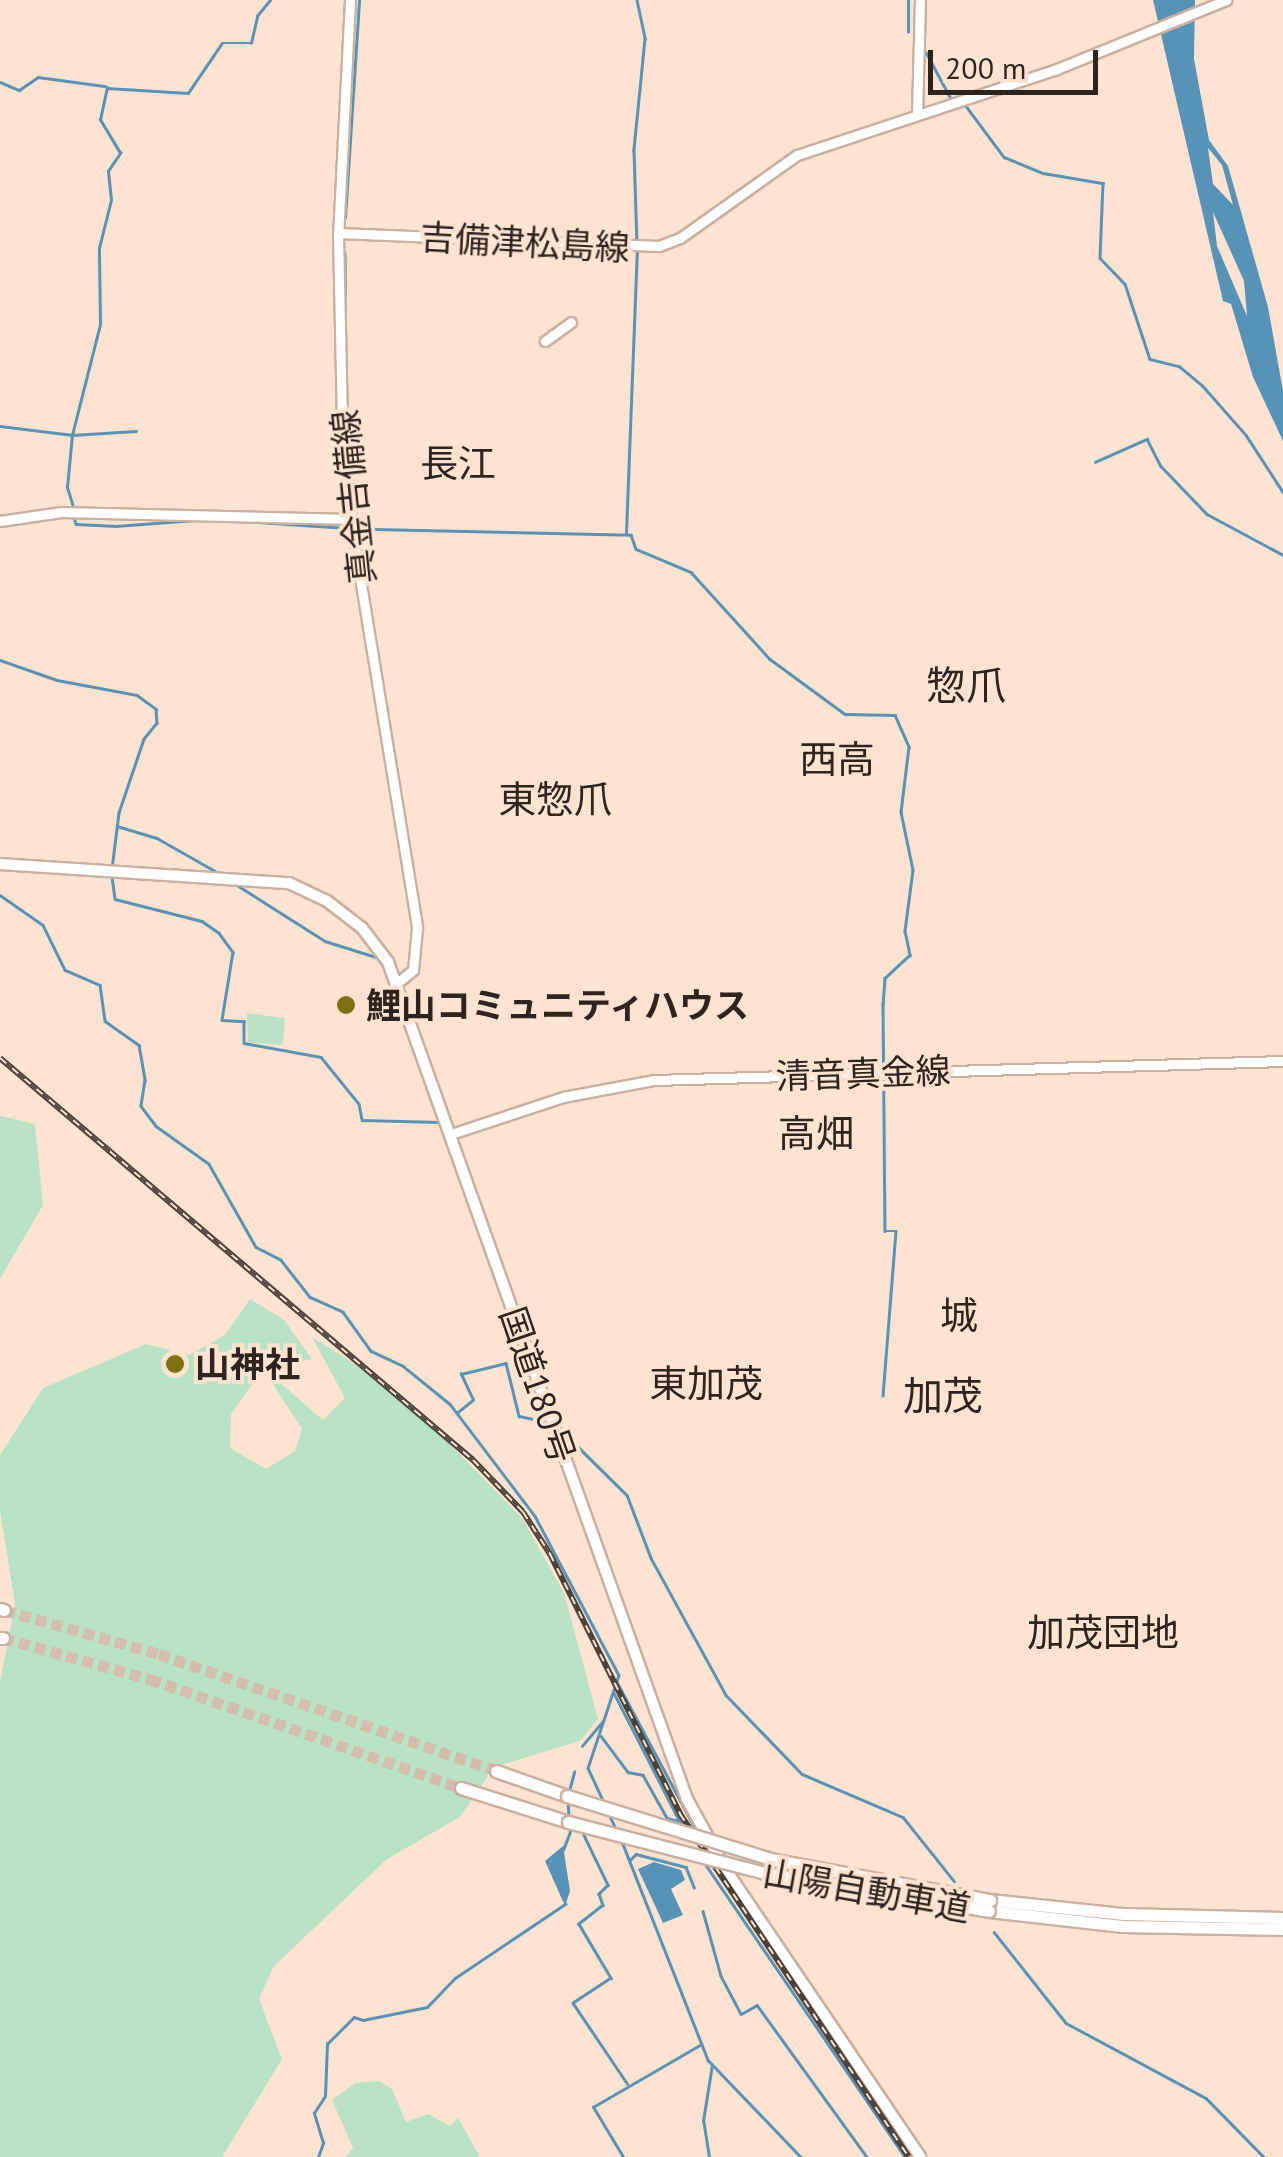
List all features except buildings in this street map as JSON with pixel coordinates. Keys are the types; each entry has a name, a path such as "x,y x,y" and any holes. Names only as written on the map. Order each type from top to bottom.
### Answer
{"highway":[{"name":"国道180号","path":"0,864 289,883 327,900 362,928 398,982 683,1790 726,1870 920,2157"},
{"name":"山陽自動車道","path":"496,1772 770,1859 989,1906"},
{"name":"山陽自動車道","path":"460,1788 568,1822 765,1873 989,1906 1283,1929"},
{"name":"山陽自動車道","path":"1213,1924 1283,1918"}],"main road":[{"name":"真金吉備線","path":"350,0 338,233 350,519 417,928 413,970 398,982"},
{"path":"918,114 920,0"},
{"name":"吉備津松島線","path":"338,233 658,246 680,238 790,158 1154,30 1226,0"},
{"path":"545,341 571,322"},
{"path":"0,521 61,512 350,519"},
{"name":"清音真金線","path":"451,1134 576,1094 654,1080 1283,1062"}],"green space":[{"path":"247,1013 285,1018 283,1045 248,1042"},
{"path":"0,1116 35,1124 43,1205 0,1279"},
{"path":"250,1299 284,1320 312,1359 264,1369 323,1420 345,1398 312,1337 355,1364 444,1438 522,1518 564,1593 598,1719 580,1741 494,1767 460,1817 387,1859 274,1966 259,1999 282,2059 222,2157 0,2157 0,1682 15,1604 0,1510 0,1455 43,1388 146,1344 189,1355 225,1335","holes":["263,1369 302,1429 295,1451 266,1469 230,1448 231,1414"]},
{"path":"379,2081 392,2089 406,2122 428,2114 450,2126 458,2118 480,2157 346,2157 353,2148 332,2100 355,2083"}],"water":[{"path":"1153,0 1195,0 1194,59 1209,140 1228,166 1268,307 1283,391 1283,441 1253,377 1231,304 1223,301","holes":["1208,148 1222,165 1233,205 1213,184","1213,212 1244,281 1247,316 1217,246"]},
{"path":"563,1846 570,1891 565,1906 545,1861"},
{"path":"654,1862 681,1870 685,1880 671,1889 683,1915 663,1923 638,1869"}],"waterway":[{"path":"73,507 67,487 72,435 100,324 99,248 111,200 108,171 120,153 100,120 107,88 188,93 222,43 251,43 257,16 270,0"},
{"path":"345,218 359,0"},
{"path":"637,0 645,39 634,150 637,243"},
{"path":"908,0 908,32"},
{"path":"926,52 950,97"},
{"path":"0,82 19,90 38,77 105,86"},
{"path":"966,106 1004,157 1043,173 1103,183 1100,258 1125,284 1150,359 1179,366 1203,386 1246,435 1283,492"},
{"path":"626,533 637,252"},
{"path":"345,253 346,411"},
{"path":"0,426 72,435 136,431"},
{"path":"1095,462 1147,439 1160,465 1207,514 1283,555"},
{"path":"74,517 76,524 116,526 195,520"},
{"path":"228,520 346,528"},
{"path":"374,529 631,535 636,549 691,572 770,659 845,714 895,715 909,747 901,812 913,870 905,931 910,955 885,978 883,1004 885,1231 896,1231 883,1395"},
{"path":"0,660 57,680 137,695 156,709 157,723 144,739 119,813 112,869"},
{"path":"117,826 157,838 222,875"},
{"path":"112,877 115,899 202,921 219,933 233,952 222,1020 244,1021 244,1043 321,1057 359,1104 362,1120 439,1122"},
{"path":"237,885 325,941 376,957"},
{"path":"0,895 43,925 65,970 100,985 105,1021 139,1045 145,1080 141,1106 156,1126 209,1164 256,1247 281,1260 310,1297 343,1312 371,1351 403,1366 450,1404 535,1516 619,1675 588,1768 603,1800"},
{"path":"458,1412 473,1400 461,1374 506,1363 519,1416 547,1422"},
{"path":"561,1430 627,1495 651,1558 726,1695 802,1774 903,1817 954,1881"},
{"path":"616,1680 697,1832"},
{"path":"614,1693 683,1828"},
{"path":"582,1746 603,1721"},
{"path":"601,1736 628,1772 643,1775 667,1818 678,1821"},
{"path":"569,1791 574,1772"},
{"path":"568,1799 569,1816"},
{"path":"608,1812 615,1827"},
{"path":"563,1850 571,1829"},
{"path":"583,1833 608,1885 599,1894 603,1905 579,1924 611,1978 573,2003 627,2083"},
{"path":"621,1839 708,2060 801,2157"},
{"path":"630,1860 636,1854 686,1867 694,1887"},
{"path":"706,1865 905,2157"},
{"path":"318,2157 323,2143 314,2113 325,2096 327,2044 354,2017 363,2020 427,2007 455,1978 565,1904"},
{"path":"703,1911 721,1976 741,2014 757,2005 867,2157"},
{"path":"994,1932 1066,2023 1206,2098 1264,2157"},
{"path":"623,2157 593,2107 700,2045"},
{"path":"709,2157 703,2121 712,2065"}],"tunnel":[{"path":"4,1610 159,1654 496,1771"},
{"path":"3,1638 150,1679 461,1788"}],"railway":[{"path":"0,1058 473,1460 523,1512 550,1554 680,1814 909,2157"}],"place":[{"name":"鯉山コミュニティハウス","path":"346,1005"},
{"name":"山神社","path":"175,1364"}],"district":[{"name":"長江","path":"458,463"},
{"name":"惣爪","path":"966,685"},
{"name":"西高","path":"837,759"},
{"name":"東惣爪","path":"555,799"},
{"name":"高畑","path":"816,1133"},
{"name":"城","path":"959,1315"},
{"name":"東加茂","path":"706,1383"},
{"name":"加茂","path":"943,1395"},
{"name":"加茂団地","path":"1103,1632"}]}
